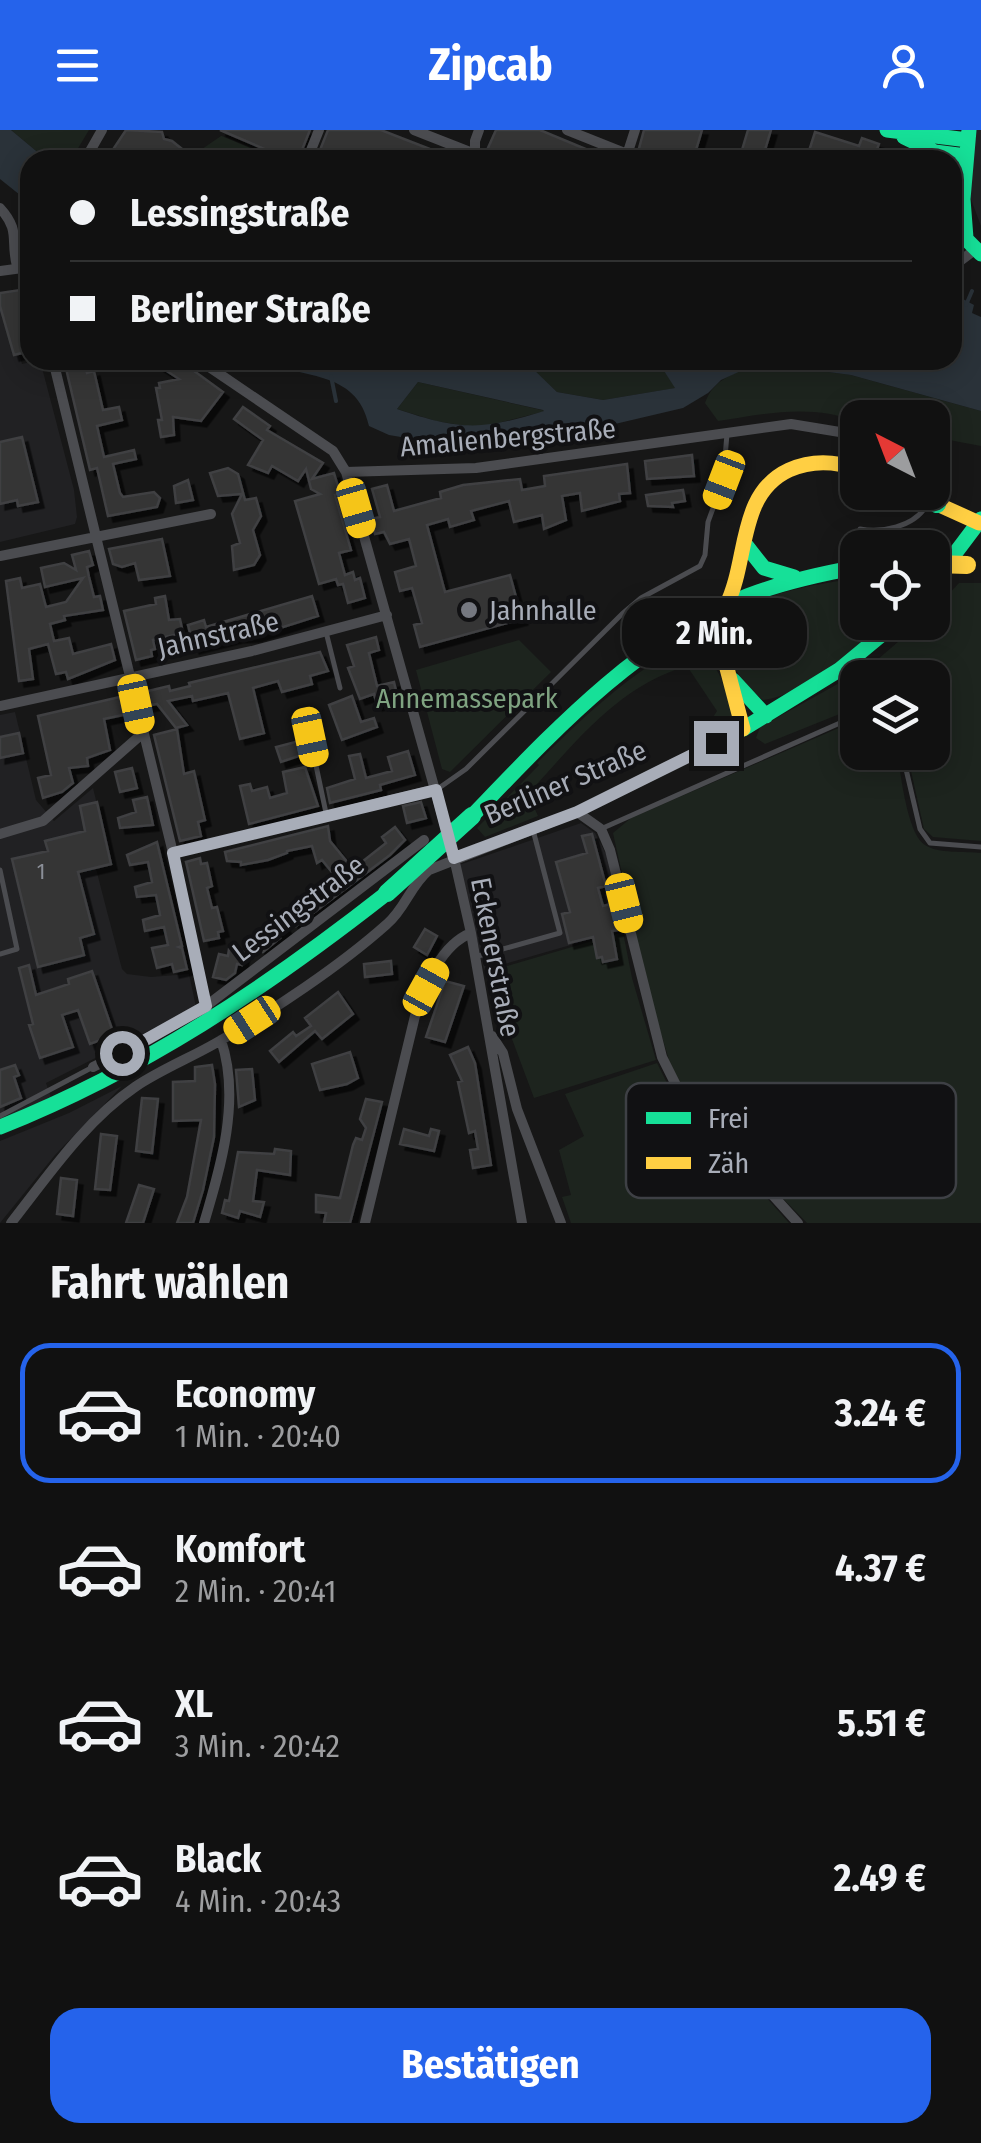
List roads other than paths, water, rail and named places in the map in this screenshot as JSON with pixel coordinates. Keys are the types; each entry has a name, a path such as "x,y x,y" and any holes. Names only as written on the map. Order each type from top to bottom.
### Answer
{"main road":[{"path":"892,131 959,144"},
{"path":"962,185 966,244"},
{"path":"743,729 733,680 723,660 721,627 740,583 747,518 753,502 774,476 811,463 840,467"},
{"path":"950,509 980,521 950,560"},
{"path":"745,544 768,573 804,577"},
{"path":"0,1128 86,1092 183,1041 288,971 387,893 472,816 577,708 660,644 730,606 804,577 840,571"},
{"name":"Berliner Straße","path":"743,729 839,670 875,640"},
{"path":"660,644 699,646 723,660"},
{"path":"733,680 766,716"}],"street":[{"path":"414,130 462,150"},
{"path":"567,130 611,150"},
{"path":"0,208 15,229 14,254 20,261"},
{"path":"55,370 173,853 206,1006"},
{"path":"214,370 333,451 346,472"},
{"name":"Amalienbergstraße","path":"346,472 476,468 790,424 840,432"},
{"name":"Eckenerstraße","path":"346,472 454,858 522,1223"},
{"path":"0,556 210,514"},
{"name":"Jahnstraße","path":"0,706 252,651 387,615"},
{"name":"Berliner Straße","path":"454,858 577,812 743,729"},
{"path":"0,834 43,821 143,733"},
{"path":"173,853 436,790"},
{"path":"577,812 601,829 610,850 662,1057 675,1083"},
{"name":"Lessingstraße","path":"93,1068 206,1006 424,840"},
{"name":"Lessingstraße","path":"11,1223 61,1159 134,1088 221,1040 314,978 388,924 400,912 414,882 428,870 454,858"},
{"path":"365,1223 412,1029 426,987 452,945 471,933"},
{"path":"488,1031 503,1053 517,1110 561,1223"},
{"path":"204,1223 226,1138 229,1104 226,1054 221,1040"},
{"path":"775,1198 798,1223"}],"lane":[{"path":"436,790 466,769 642,598 700,566 708,522 724,480 727,434"},
{"path":"860,528 881,534 924,510"},
{"path":"326,632 340,688"},
{"path":"601,829 840,723"},
{"path":"310,737 327,816"},
{"path":"906,770 920,829 930,842 981,848"},
{"path":"474,957 560,933 533,830"},
{"path":"0,870 17,950 0,954"},
{"path":"0,1116 93,1068"}],"waterway":[{"path":"966,305 972,291"},
{"path":"331,376 336,401"}],"place":[{"name":"Jahnhalle","path":"469,610"}],"park label":[{"name":"Annemassepark","path":"467,698"}]}
